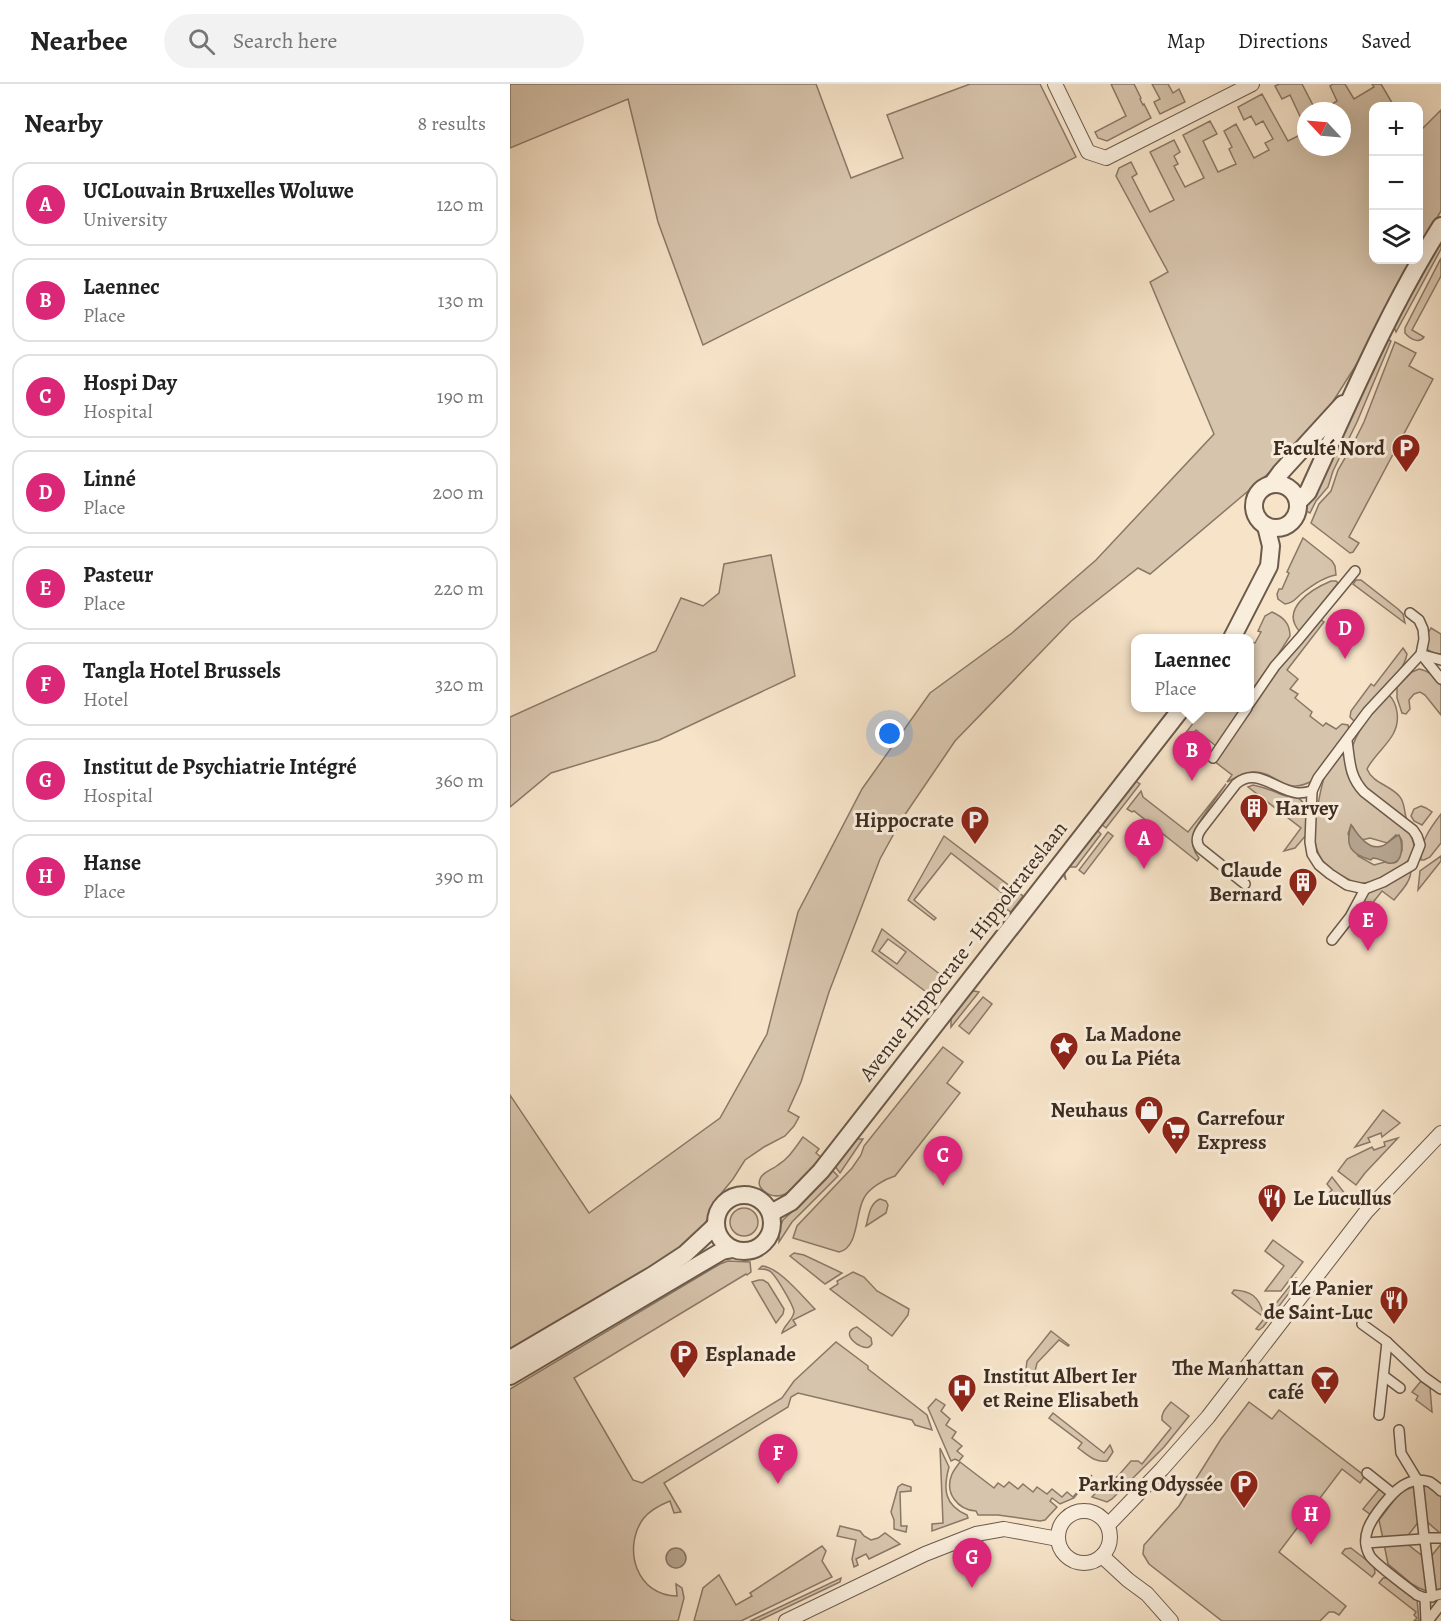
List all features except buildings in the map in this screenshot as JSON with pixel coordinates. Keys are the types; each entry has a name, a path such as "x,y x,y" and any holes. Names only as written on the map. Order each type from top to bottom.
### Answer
{"street":[{"path":"1055,84 1088,152 1106,158 1252,84"},
{"path":"1298,502 1308,492 1420,259 1441,226"},
{"path":"1273,483 1354,393"},
{"path":"1273,483 1289,488 1294,492 1298,502 1295,517 1285,526 1278,528 1266,526 1254,512 1253,502 1257,494 1266,485 1273,483"},
{"path":"1235,634 1269,566 1271,546 1266,526"},
{"path":"1269,566 1275,562 1283,543 1285,526"},
{"path":"1254,697 1275,666 1355,571"},
{"path":"1347,741 1351,772 1358,786 1413,830 1420,845 1412,865 1383,882 1365,889 1347,885 1330,874 1319,865 1312,854 1310,842 1312,791 1318,778 1368,711 1420,654 1424,639 1423,628 1419,620 1410,613"},
{"path":"1420,654 1441,660"},
{"path":"1420,654 1441,679"},
{"name":"Avenue Hippocrate - Hippokrateslaan","path":"771,1213 791,1202 821,1171 1179,712"},
{"path":"1213,758 1244,712"},
{"path":"1245,884 1200,848 1197,840 1202,828 1242,779 1261,778 1297,793 1312,791"},
{"path":"1332,940 1350,917 1365,889"},
{"path":"1108,1525 1208,1417 1366,1212 1441,1133"},
{"path":"510,1376 722,1251 733,1249 748,1251 762,1245 768,1238 773,1222 765,1203 756,1197 738,1195 725,1202 720,1208 717,1216 717,1232 726,1245 733,1249"},
{"path":"510,1359 653,1275 685,1254 716,1225"},
{"path":"1362,1324 1387,1342 1424,1377 1441,1389"},
{"path":"1379,1415 1387,1342"},
{"path":"1384,1376 1400,1388"},
{"path":"1400,1430 1401,1453 1418,1481 1433,1596 1427,1621"},
{"path":"1367,1473 1392,1493"},
{"path":"1433,1596 1417,1595 1370,1557 1366,1532 1370,1520 1392,1493 1403,1484 1418,1481 1430,1483 1441,1491"},
{"path":"1086,1510 1095,1513 1108,1525 1110,1545 1102,1557 1095,1561 1078,1563 1064,1554 1060,1547 1059,1530 1063,1521 1077,1511 1086,1510"},
{"path":"786,1621 925,1554 976,1534 1004,1530 1058,1539"},
{"path":"1366,1543 1441,1538"},
{"path":"1102,1557 1128,1581 1147,1594 1171,1621"},
{"path":"1427,1621 1441,1604"}],"shaded area":[{"path":"510,84 816,84 851,178 903,158 887,115 970,84 1040,84 1076,157 703,345 658,222 628,99 510,148"},
{"path":"1111,84 1134,84 1151,118 1107,141 1098,138 1095,132 1126,116"},
{"path":"1152,84 1168,84 1173,93 1179,89 1185,102 1160,114 1154,102 1160,99"},
{"path":"1302,84 1311,102 1297,102 1297,110 1290,95 1282,99 1275,86"},
{"path":"1345,84 1354,99 1374,87 1372,84 1381,84 1392,102 1369,102 1369,264 1410,264 1358,362 1332,403 1283,460 1150,574 1138,568 1071,621 955,741 902,819 880,859 829,992 801,1082 788,1111 799,1117 794,1126 785,1136 745,1160 715,1201 705,1224 688,1244 510,1355 510,1095 589,1213 720,1118 767,1034 798,912 862,789 930,693 1012,633 1096,560 1214,434 1150,282 1168,272 1116,176 1119,168 1131,162 1137,174 1132,177 1150,212 1174,200 1150,152 1174,140 1180,152 1174,156 1178,164 1174,166 1185,187 1204,178 1183,135 1210,121 1217,134 1203,141 1218,172 1236,164 1229,149 1232,147 1224,131 1236,124 1254,158 1269,150 1265,143 1273,139 1263,121 1256,125 1251,116 1244,120 1238,107 1262,94 1288,141 1297,136 1297,156 1351,156 1351,102 1335,102 1337,101 1330,86"},
{"path":"1441,110 1441,211 1423,241 1423,156 1423,128"},
{"path":"1441,237 1441,249 1396,332 1394,327"},
{"path":"1441,258 1441,276 1412,330 1424,337 1415,340 1405,333 1405,328"},
{"path":"1391,341 1328,487 1316,501 1310,513 1304,510 1384,342"},
{"path":"1395,342 1416,353 1409,366 1433,379 1349,537 1359,543 1350,553 1311,523 1319,504 1331,491 1338,470 1364,422"},
{"path":"1303,538 1332,561 1336,575 1317,582 1292,602 1285,604 1278,599 1277,594 1279,589 1282,589 1289,573 1287,572"},
{"path":"771,555 795,676 659,740 551,773 510,807 510,717 656,651 681,598 703,606 719,593 724,564"},
{"path":"1356,580 1361,580 1398,609 1403,614 1405,623 1353,584"},
{"path":"1331,581 1338,583 1300,632 1293,615 1300,601 1315,589"},
{"path":"1272,612 1279,616 1289,627 1290,636 1254,692 1254,643 1261,632 1258,631 1265,616"},
{"path":"1321,620 1324,622 1287,670 1298,679 1290,689 1298,694 1295,698 1312,712 1310,716 1323,726 1326,723 1336,729 1342,724 1348,725 1349,730 1312,781 1303,785 1288,785 1262,773 1254,772 1243,774 1227,782 1232,775 1214,761 1246,712 1254,712 1254,700 1272,673"},
{"path":"1431,628 1441,634 1441,654 1426,649"},
{"path":"1403,648 1407,654 1399,671 1354,721 1350,717 1351,711 1371,684 1374,686"},
{"path":"1419,669 1432,675 1441,686 1441,715 1420,692 1414,694 1409,700 1410,709 1406,714 1402,713 1397,698 1397,687 1412,672"},
{"path":"1387,695 1396,707 1395,729 1367,769 1373,778 1400,797 1407,820 1365,788 1358,778 1352,761 1352,750 1357,736"},
{"path":"1202,712 1241,712 1209,757 1216,746 1196,730 1187,741 1184,735"},
{"path":"1341,754 1345,756 1347,773 1354,787 1407,830 1414,844 1412,856 1408,861 1373,882 1357,882 1335,873 1323,861 1316,847 1314,830 1322,785 1327,773","holes":["1351,825 1362,840 1370,838 1387,843 1396,835 1402,841 1402,851 1389,863 1374,865 1358,856 1348,834"]},
{"path":"1134,780 1140,784 1106,828 1100,823"},
{"path":"1226,784 1199,822 1194,834 1192,840 1199,858 1197,861 1134,811 1127,809 1141,791 1143,797 1188,832"},
{"path":"1253,785 1302,801 1307,814 1307,834 1295,848 1284,851 1301,828 1248,787"},
{"path":"1421,806 1432,812 1422,825 1414,821 1411,816 1414,809"},
{"path":"1441,814 1441,843 1430,857 1421,860 1424,841"},
{"path":"1351,825 1372,846 1382,846 1399,835 1400,858 1393,863 1388,863 1358,855 1349,844"},
{"path":"1096,829 1101,834 1076,867 1068,867"},
{"path":"1108,832 1113,836 1084,874 1079,870"},
{"path":"944,836 1023,896 1011,912 996,903 1003,894 951,853 914,900 936,918 934,920 908,900"},
{"path":"1441,856 1441,861 1418,890 1420,871"},
{"path":"1411,870 1407,882 1394,900 1382,891 1356,924 1361,903 1368,891"},
{"path":"882,929 946,979 932,992 925,991 872,951","holes":["888,939 906,952 897,964 879,951"]},
{"path":"969,992 979,992 951,1027 951,1016"},
{"path":"983,997 992,1004 969,1034 959,1026"},
{"path":"943,1047 963,1062 947,1083 960,1093 895,1176 878,1184 866,1194 850,1244 839,1252 793,1238 797,1226 852,1168 864,1146"},
{"path":"1383,1110 1400,1123 1382,1137 1381,1133 1368,1138 1370,1142 1355,1147"},
{"path":"803,1137 819,1149 816,1153 822,1158 796,1187 788,1192 780,1196 764,1191 759,1184 761,1176 785,1159"},
{"path":"1398,1138 1356,1185 1338,1171 1347,1159 1372,1147 1374,1150 1385,1146 1384,1142"},
{"path":"855,1139 863,1139 840,1173 834,1165"},
{"path":"831,1169 838,1176 792,1222 779,1242 779,1229 783,1220 808,1197"},
{"path":"1332,1177 1346,1195 1335,1203 1328,1194 1332,1190 1327,1184"},
{"path":"880,1199 886,1201 888,1205 886,1213 866,1226 872,1207"},
{"path":"744,1208 754,1212 758,1222 754,1232 744,1236 734,1232 730,1222 734,1212"},
{"path":"1273,1240 1303,1262 1281,1291 1265,1291 1284,1266 1265,1251"},
{"path":"794,1253 804,1255 842,1273 825,1284 790,1256"},
{"path":"728,1261 750,1262 751,1272 574,1378 633,1480 642,1483 782,1398 794,1381 836,1342 927,1415 932,1430 915,1425 912,1420 798,1393 791,1397 788,1407 664,1483 681,1512 674,1513 670,1501 655,1508 643,1519 634,1544 637,1569 643,1580 663,1594 677,1596 676,1584 682,1588 684,1598 678,1621 515,1621 510,1619 510,1389"},
{"path":"762,1266 776,1271 815,1309 793,1320 796,1325 782,1333 794,1312 778,1280 768,1270 759,1269"},
{"path":"853,1272 864,1277 877,1291 909,1309 908,1315 892,1336 830,1289 838,1284 837,1281"},
{"path":"1296,1278 1299,1280 1263,1327 1256,1329"},
{"path":"759,1280 768,1283 784,1309 776,1323 752,1282"},
{"path":"1234,1290 1253,1296 1259,1302 1263,1313 1261,1315 1232,1293"},
{"path":"857,1327 871,1338 872,1344 869,1347 857,1344 850,1337 851,1330"},
{"path":"1051,1331 1069,1345 1059,1340 1037,1363 1033,1379 1029,1384 1020,1382 1025,1377 1027,1361"},
{"path":"1421,1381 1430,1388 1432,1412 1416,1400 1418,1396 1412,1392"},
{"path":"936,1399 945,1405 941,1411 950,1419 946,1425 956,1432 952,1438 962,1446 957,1451 963,1456 959,1461 955,1459 951,1461 928,1408"},
{"path":"1171,1402 1189,1416 1164,1447 1112,1499 1107,1502 1092,1497 1103,1485 1118,1476 1131,1461 1138,1461 1142,1464 1171,1428 1162,1420 1162,1417"},
{"name":"Parking Odyssée","path":"1249,1402 1272,1419 1279,1410 1365,1476 1360,1483 1342,1469 1279,1552 1346,1606 1339,1615 1329,1612 1320,1621 1222,1621 1149,1564 1143,1554 1144,1545 1179,1506 1221,1439"},
{"path":"1053,1413 1104,1453 1110,1445 1113,1452 1107,1461 1095,1460 1078,1448 1082,1443 1049,1418"},
{"path":"940,1448 949,1467 946,1482 947,1496 954,1506 968,1518 932,1531 932,1524 943,1523"},
{"path":"960,1462 994,1488 998,1483 1004,1487 1009,1482 1018,1489 1023,1484 1033,1492 1037,1487 1047,1494 1052,1489 1062,1497 1067,1492 1073,1497 1092,1475 1074,1498 1060,1504 1052,1498 1050,1501 1057,1507 1045,1520 978,1515 976,1511 958,1504 951,1494 950,1481"},
{"path":"902,1484 911,1487 911,1491 900,1492 901,1526 907,1526 906,1532 894,1529 891,1512 898,1487"},
{"path":"1416,1486 1420,1520 1406,1538 1383,1539 1379,1520 1402,1491"},
{"path":"1424,1486 1430,1486 1441,1495 1441,1534 1425,1520"},
{"path":"1380,1488 1388,1494 1371,1515 1363,1509"},
{"path":"840,1526 860,1531 871,1540 885,1533 900,1544 869,1559 866,1554 856,1559 858,1565 854,1567 852,1559 856,1540 837,1536"},
{"path":"1406,1543 1425,1558 1429,1592 1412,1584 1388,1564 1384,1544"},
{"path":"1441,1544 1441,1590 1434,1592 1429,1559"},
{"path":"822,1546 826,1551 822,1561 832,1577 741,1621 694,1621 703,1588 719,1575 736,1605 752,1596 750,1593"},
{"path":"676,1548 683,1551 686,1558 683,1565 676,1568 669,1565 666,1558 669,1551"},
{"path":"1351,1548 1374,1566 1375,1573 1372,1577 1342,1553 1345,1549"},
{"path":"841,1578 840,1582 758,1621 750,1621"},
{"path":"1383,1578 1389,1578 1417,1599 1419,1621 1414,1621 1417,1618 1414,1615 1416,1612 1379,1583"}],"place":[{"name":"Faculté Nord","path":"1406,474"},
{"name":"Linné","path":"1345,659"},
{"name":"Laennec","path":"1192,781"},
{"name":"Harvey","path":"1254,834"},
{"name":"Hippocrate","path":"975,846"},
{"name":"UCLouvain Bruxelles Woluwe","path":"1144,869"},
{"name":"Claude Bernard","path":"1303,908"},
{"name":"Pasteur","path":"1368,951"},
{"name":"La Madone ou La Piéta","path":"1064,1072"},
{"name":"Neuhaus","path":"1149,1136"},
{"name":"Carrefour Express","path":"1176,1156"},
{"name":"Hospi Day","path":"943,1186"},
{"name":"Le Lucullus","path":"1272,1224"},
{"name":"Le Panier de Saint-Luc","path":"1394,1326"},
{"name":"Esplanade","path":"684,1380"},
{"name":"The Manhattan café","path":"1325,1406"},
{"name":"Institut Albert Ier et Reine Elisabeth","path":"962,1414"},
{"name":"Tangla Hotel Brussels","path":"778,1484"},
{"name":"Parking Odyssée","path":"1244,1510"},
{"name":"Hanse","path":"1311,1545"},
{"name":"Institut de Psychiatrie Intégré","path":"972,1588"}]}
